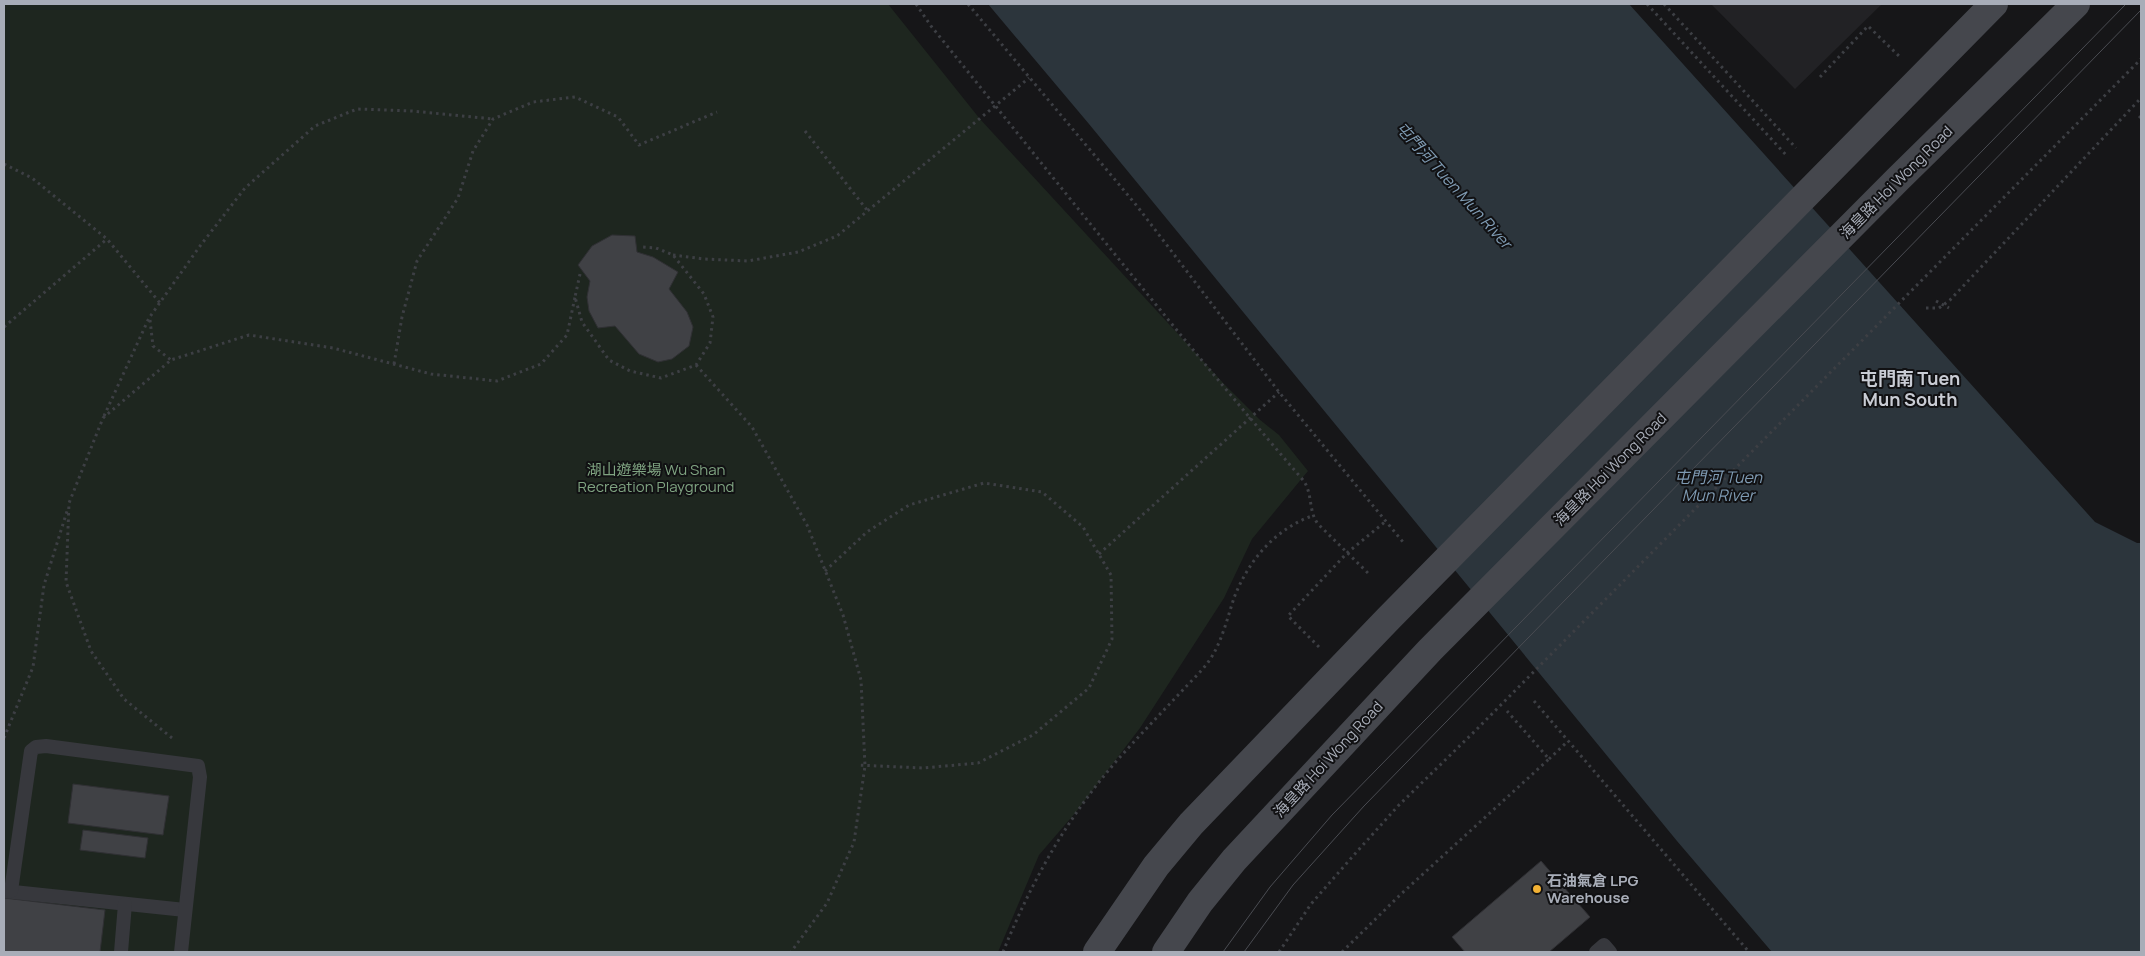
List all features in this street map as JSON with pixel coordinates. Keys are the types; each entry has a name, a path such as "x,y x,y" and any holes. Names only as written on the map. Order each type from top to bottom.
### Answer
{"main road":[{"path":"1096,952 1151,873 1191,824 1388,619 1994,4"},
{"name":"海皇路 Hoi Wong Road","path":"1166,952 1200,902 1234,860 1430,650 1898,179 2076,4"}],"lane":[{"path":"181,952 200,777 198,766 46,746 36,747 31,751 7,891 185,910"},
{"path":"121,952 125,904"},
{"path":"1596,952 1604,945 1610,952"}],"path":[{"path":"916,4 931,26 996,106 1250,418 1308,486 1312,516 1318,524 1370,574"},
{"path":"968,4 1137,206 1279,392 1403,542"},
{"path":"1647,4 1787,156"},
{"path":"1664,4 1796,148"},
{"path":"1820,77 1868,26 1900,57"},
{"path":"1279,952 1312,904 1398,806 1477,729 2141,58"},
{"path":"643,247 656,248 673,255 704,259 748,261 798,252 836,236 1029,78"},
{"path":"4,738 33,667 44,585 70,503 103,418 149,318 200,246 245,188 315,126 357,109 412,110 493,119 532,102 575,97 618,117 639,145 717,112"},
{"path":"1926,308 1939,308 1944,305 2141,98"},
{"path":"394,364 402,317 417,261 458,198 473,151 493,119"},
{"path":"805,131 867,210"},
{"path":"4,164 32,178 107,239 160,303"},
{"path":"4,327 107,239"},
{"path":"575,297 582,322 609,360 630,371 661,378 696,365 710,343 714,317 704,294 673,255"},
{"path":"103,418 171,360 249,336 332,348 431,374 497,380 541,364 567,335 580,274"},
{"path":"1936,301 1949,308"},
{"path":"149,318 153,346 171,360"},
{"path":"696,365 752,427 807,525 843,616 861,680 865,766 854,842 828,903 791,952"},
{"path":"1099,554 1279,392"},
{"path":"825,571 867,532 909,505 984,483 1042,492 1083,527 1111,575 1112,639 1089,688 1034,736 978,763 923,768 857,765"},
{"path":"70,503 66,582 91,651 124,699 176,741"},
{"path":"1003,952 1038,874 1062,832 1093,789 1115,763 1198,674 1216,650 1235,596 1250,566 1277,534 1295,522 1312,516"},
{"path":"1322,649 1288,616 1348,553 1386,521"},
{"path":"1534,701 1749,952"},
{"path":"1507,711 1549,758"},
{"path":"1342,952 1400,896 1568,742"}],"shaded area":[{"path":"1711,4 1882,4 1795,89"}],"green space":[{"name":"湖山遊樂場 Wu Shan Recreation Playground","path":"4,4 888,4 980,119 1226,386 1259,419 1279,435 1308,471 1252,539 1224,598 1140,728 1076,812 1039,855 998,952 4,952"}],"water":[{"name":"屯門河 Tuen Mun River","path":"988,4 1629,4 2095,522 2137,543 2141,543 2141,952 1772,952 1677,841 1089,124"}],"building":[{"path":"612,235 635,236 637,252 653,257 678,272 669,289 687,312 693,327 689,346 672,359 658,362 639,354 615,326 598,328 589,311 587,297 590,281 578,265 592,246"},
{"path":"73,784 169,796 163,835 68,823"},
{"path":"83,830 148,838 145,858 80,850"},
{"name":"石油氣倉 LPG Warehouse","path":"1541,861 1590,917 1549,952 1465,952 1452,937"},
{"path":"4,898 105,910 100,952 4,952"}],"tram line":[{"path":"1223,952 1270,887 1332,815 2126,4"},
{"path":"1244,952 1293,885 1364,806 2141,10"}],"place":[{"name":"石油氣倉 LPG Warehouse","path":"1537,889"}],"district":[{"name":"屯門南 Tuen Mun South","path":"1910,388"}]}
